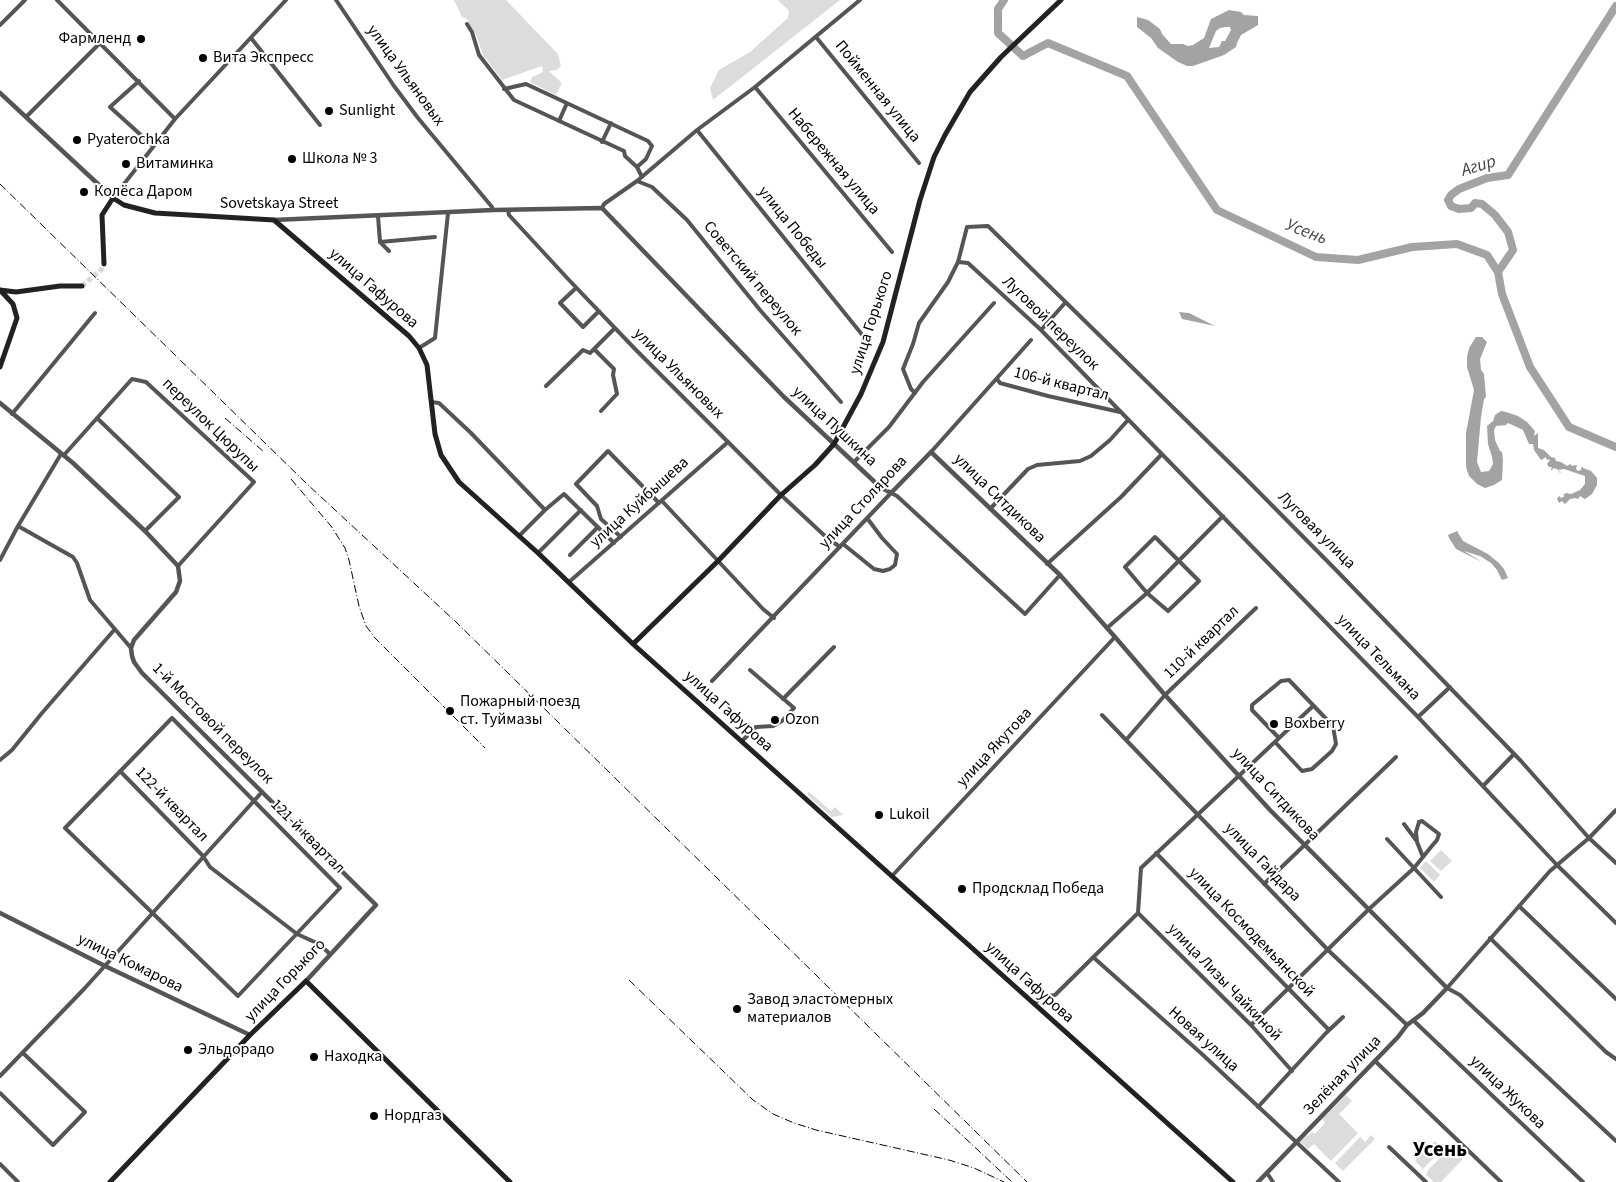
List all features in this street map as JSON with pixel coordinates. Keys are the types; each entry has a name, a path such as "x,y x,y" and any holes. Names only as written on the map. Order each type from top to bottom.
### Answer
{"main road":[{"name":"улица Горького","path":"633,644 834,444 861,394 883,342 920,200 934,158 945,135 970,92 1001,57 1061,0"},
{"name":"Sovetskaya Street","path":"112,198 124,205 155,214 274,220"},
{"path":"104,264 102,215 112,198"},
{"name":"улица Гафурова","path":"274,220 409,336 419,348 427,365 435,434 442,455 459,482 570,582 633,644 1233,1182"},
{"path":"0,290 16,292 60,286 82,286"},
{"path":"0,290 15,309 17,318 0,367"},
{"name":"улица Горького","path":"110,1182 250,1035 306,981"},
{"path":"306,981 510,1182"}],"street":[{"path":"0,25 25,0"},
{"path":"57,0 175,119"},
{"path":"112,198 175,119 286,0"},
{"name":"улица Ульяновых","path":"336,0 394,86 492,207 492,210"},
{"path":"602,208 604,204 637,181 697,130 755,87 860,0"},
{"path":"467,24 472,32 479,55 514,100 624,152 637,167 642,177"},
{"name":"Пойменная улица","path":"816,37 919,163"},
{"path":"251,38 320,125"},
{"path":"26,117 100,43"},
{"path":"139,81 134,88 110,107 153,146"},
{"path":"504,89 526,84 648,141 652,146 646,159 637,167"},
{"name":"Набережная улица","path":"755,87 892,252"},
{"name":"Sovetskaya Street","path":"0,93 112,198"},
{"path":"559,121 567,103"},
{"path":"602,142 611,123"},
{"name":"улица Победы","path":"697,130 868,342"},
{"name":"Советский переулок","path":"637,181 652,187 687,220 760,310 841,402"},
{"name":"Sovetskaya Street","path":"274,220 492,210 602,208"},
{"name":"улица Пушкина","path":"602,208 784,397 879,486 897,496 1025,614 1060,575"},
{"name":"улица Ульяновых","path":"508,210 509,215 576,288 781,495 826,537 842,545 874,569 890,569 894,565 897,554 867,518"},
{"path":"419,348 435,338 448,213"},
{"path":"378,216 380,242 389,251"},
{"name":"Луговая улица","path":"958,262 967,226 988,226 1238,470 1450,687 1514,754 1589,838 1616,863"},
{"path":"380,242 435,237"},
{"path":"915,393 911,389 903,369 919,323 948,282 958,262"},
{"name":"Луговой переулок","path":"958,262 968,262 1041,330 1120,412"},
{"path":"576,288 560,303 583,327 599,311"},
{"path":"854,462 889,427 915,393 994,303"},
{"path":"1041,330 1065,303"},
{"path":"12,414 95,313"},
{"path":"546,386 583,350 590,353 616,328"},
{"name":"улица Столярова","path":"712,681 931,452 1031,340"},
{"path":"594,350 614,369 613,376 617,394 601,411"},
{"name":"переулок Цюрупы","path":"97,418 132,379 146,382 254,482 178,566"},
{"name":"106-й квартал","path":"997,379 1000,383 1048,396 1120,412"},
{"path":"431,402 439,403 471,433 545,510"},
{"path":"0,403 63,455 145,531 178,566 180,581 176,592 138,633 132,648"},
{"name":"улица Тельмана","path":"1120,412 1418,717 1557,865 1616,923"},
{"path":"0,560 18,526 63,455 97,418 179,497 145,531"},
{"path":"990,509 1028,469 1037,465 1080,461 1091,456 1110,440 1128,420"},
{"name":"улица Куйбышева","path":"570,582 728,442"},
{"path":"621,537 602,519 597,506 576,484 608,451 661,502 774,618"},
{"name":"улица Ситдикова","path":"931,452 1060,575 1238,776 1368,910 1447,988 1460,995 1616,1141"},
{"path":"1048,564 1121,497 1162,454"},
{"path":"519,536 564,494 614,543"},
{"path":"538,553 581,510"},
{"path":"1108,628 1147,593 1223,516"},
{"path":"18,526 73,557 77,563 90,600 132,648"},
{"path":"570,555 598,528"},
{"path":"1155,537 1179,560 1199,581 1168,611 1147,593 1125,567 1155,537"},
{"name":"110-й квартал","path":"1126,740 1165,695 1256,608"},
{"path":"0,760 12,750 42,712 116,629"},
{"name":"улица Якутова","path":"892,876 1115,637"},
{"path":"783,699 834,647"},
{"name":"1-й Мостовой переулок","path":"132,648 134,662 142,673 376,905"},
{"path":"742,741 756,727 773,726 782,721 794,708 750,670"},
{"path":"1275,742 1302,771 1312,769 1332,751 1336,744 1333,726 1290,680 1281,681 1252,705 1252,710 1279,738"},
{"path":"1418,717 1450,687"},
{"path":"1034,1004 1041,996 1055,995 1138,913 1142,868 1156,853 1313,706"},
{"name":"улица Гайдара","path":"1102,714 1328,950 1408,1025"},
{"name":"122-й квартал","path":"152,914 65,828 172,718 254,801"},
{"path":"1484,786 1514,754"},
{"path":"1264,884 1396,757"},
{"name":"122-й квартал","path":"120,771 203,856"},
{"path":"0,1076 105,966 262,792"},
{"name":"121-й квартал","path":"152,914 238,996 340,888 254,801"},
{"path":"1447,988 1557,865 1589,838 1616,810"},
{"path":"1251,1025 1368,910 1414,868 1438,840 1439,834 1422,821 1419,822 1417,826 1417,842"},
{"path":"1404,824 1417,842 1423,857"},
{"path":"1387,839 1441,897"},
{"name":"улица Космодемьянской","path":"1156,853 1329,1030"},
{"path":"203,856 210,867 296,934 319,944 330,954"},
{"name":"улица Горького","path":"306,981 376,905"},
{"path":"1519,906 1616,999"},
{"name":"улица Комарова","path":"0,913 105,966 250,1035"},
{"name":"улица Лизы Чайкиной","path":"1138,913 1251,1025 1292,1071"},
{"path":"1490,938 1606,1052 1616,1059"},
{"name":"Новая улица","path":"1093,957 1339,1182"},
{"name":"Зелёная улица","path":"1258,1182 1408,1025 1447,988"},
{"path":"1258,1107 1343,1017"},
{"name":"улица Жукова","path":"1414,1021 1583,1182"},
{"path":"0,1093 54,1145 85,1112 23,1053"},
{"path":"1375,1061 1501,1182"},
{"path":"1389,1148 1426,1182"},
{"path":"0,1164 18,1182"},
{"path":"1267,1173 1273,1182"}],"shaded area":[{"path":"454,0 506,0 558,54 561,66 557,70 549,71 562,83 556,95 530,82 532,77 543,72 542,66 502,80 483,55 477,37 467,19 462,17"},
{"path":"778,0 840,0 713,100 710,88 719,70 750,52 788,18 789,11"},
{"path":"1229,10 1241,12 1244,15 1258,16 1258,25 1241,35 1236,47 1224,55 1193,66 1187,66 1178,62 1158,48 1151,38 1137,27 1137,17 1148,20 1160,29 1171,44 1188,46 1204,38 1211,19","holes":["1230,27 1231,30 1225,41 1222,41 1219,47 1209,48 1216,31 1220,28"]},
{"path":"1179,312 1189,313 1215,326 1182,319"},
{"path":"1476,337 1482,337 1487,342 1480,359 1481,370 1484,374 1486,397 1481,417 1477,462 1481,472 1489,471 1493,464 1488,444 1487,426 1493,421 1495,415 1501,411 1506,412 1518,416 1527,422 1535,431 1534,436 1538,433 1538,448 1544,450 1551,457 1555,458 1556,461 1567,466 1570,464 1572,466 1577,465 1576,469 1578,471 1581,470 1582,466 1591,471 1597,478 1597,485 1592,494 1585,499 1580,496 1578,499 1570,499 1565,504 1562,501 1559,503 1557,499 1559,496 1561,498 1566,493 1571,494 1580,490 1585,484 1585,476 1564,469 1558,470 1561,473 1568,474 1560,473 1557,469 1553,468 1552,471 1552,467 1549,467 1547,464 1550,460 1546,459 1546,457 1541,460 1534,450 1533,444 1529,444 1523,430 1508,423 1496,426 1494,430 1495,440 1502,452 1502,480 1485,488 1477,484 1469,476 1466,467 1466,433 1474,390 1467,367 1467,357 1469,348"},
{"path":"1457,531 1463,541 1488,554 1499,563 1508,578 1502,580 1491,563 1480,556 1464,551 1482,562 1456,549 1448,535"},
{"path":"808,791 831,811 835,807 843,815 832,817 808,796"},
{"path":"1441,850 1452,861 1441,871 1430,861"},
{"path":"1426,861 1440,875 1434,882 1420,868"},
{"path":"1346,1095 1352,1101 1339,1114 1358,1133 1331,1161 1314,1144 1308,1149 1300,1142 1312,1132 1315,1134 1325,1123 1322,1119"},
{"path":"1371,1135 1375,1139 1343,1171 1335,1163 1360,1137 1365,1142"},
{"path":"1435,1141 1443,1148 1423,1169 1415,1161"},
{"path":"1453,1148 1462,1157 1462,1160 1441,1182 1434,1182 1426,1175 1428,1170 1449,1149"}],"waterway":[{"name":"Усень","path":"1004,0 998,9 998,33 1023,56 1048,43 1127,76 1217,210 1316,257 1358,260 1412,247 1457,244 1487,255 1498,272 1502,294 1530,367 1569,427 1616,447"},
{"name":"Агир","path":"1498,272 1513,250 1508,232 1495,215 1482,204 1475,203 1471,208 1459,209 1451,206 1448,200 1459,189 1487,178 1508,175 1616,6"}],"tunnel":[{"path":"82,286 102,269 104,264"}],"railway":[{"path":"0,184 307,484 456,622 1027,1182"},
{"path":"225,418 264,452"},
{"path":"291,479 331,526 345,548 359,606 366,626 375,638 485,748"},
{"path":"629,980 753,1100 773,1114 816,1130 949,1160 974,1168 1004,1182"},
{"path":"934,1109 1012,1182"}],"place":[{"name":"Фармленд","path":"141,39"},
{"name":"Вита Экспресс","path":"203,58"},
{"name":"Sunlight","path":"329,111"},
{"name":"Pyaterochka","path":"77,140"},
{"name":"Школа № 3","path":"292,159"},
{"name":"Витаминка","path":"126,164"},
{"name":"Колёса Даром","path":"84,192"},
{"name":"Пожарный поезд ст. Туймазы","path":"450,711"},
{"name":"Ozon","path":"775,720"},
{"name":"Boxberry","path":"1274,724"},
{"name":"Lukoil","path":"879,815"},
{"name":"Продсклад Победа","path":"962,889"},
{"name":"Завод эластомерных материалов","path":"737,1009"},
{"name":"Эльдорадо","path":"188,1050"},
{"name":"Находка","path":"314,1057"},
{"name":"Нордгаз","path":"374,1116"}],"district":[{"name":"Усень","path":"1440,1151"}]}
